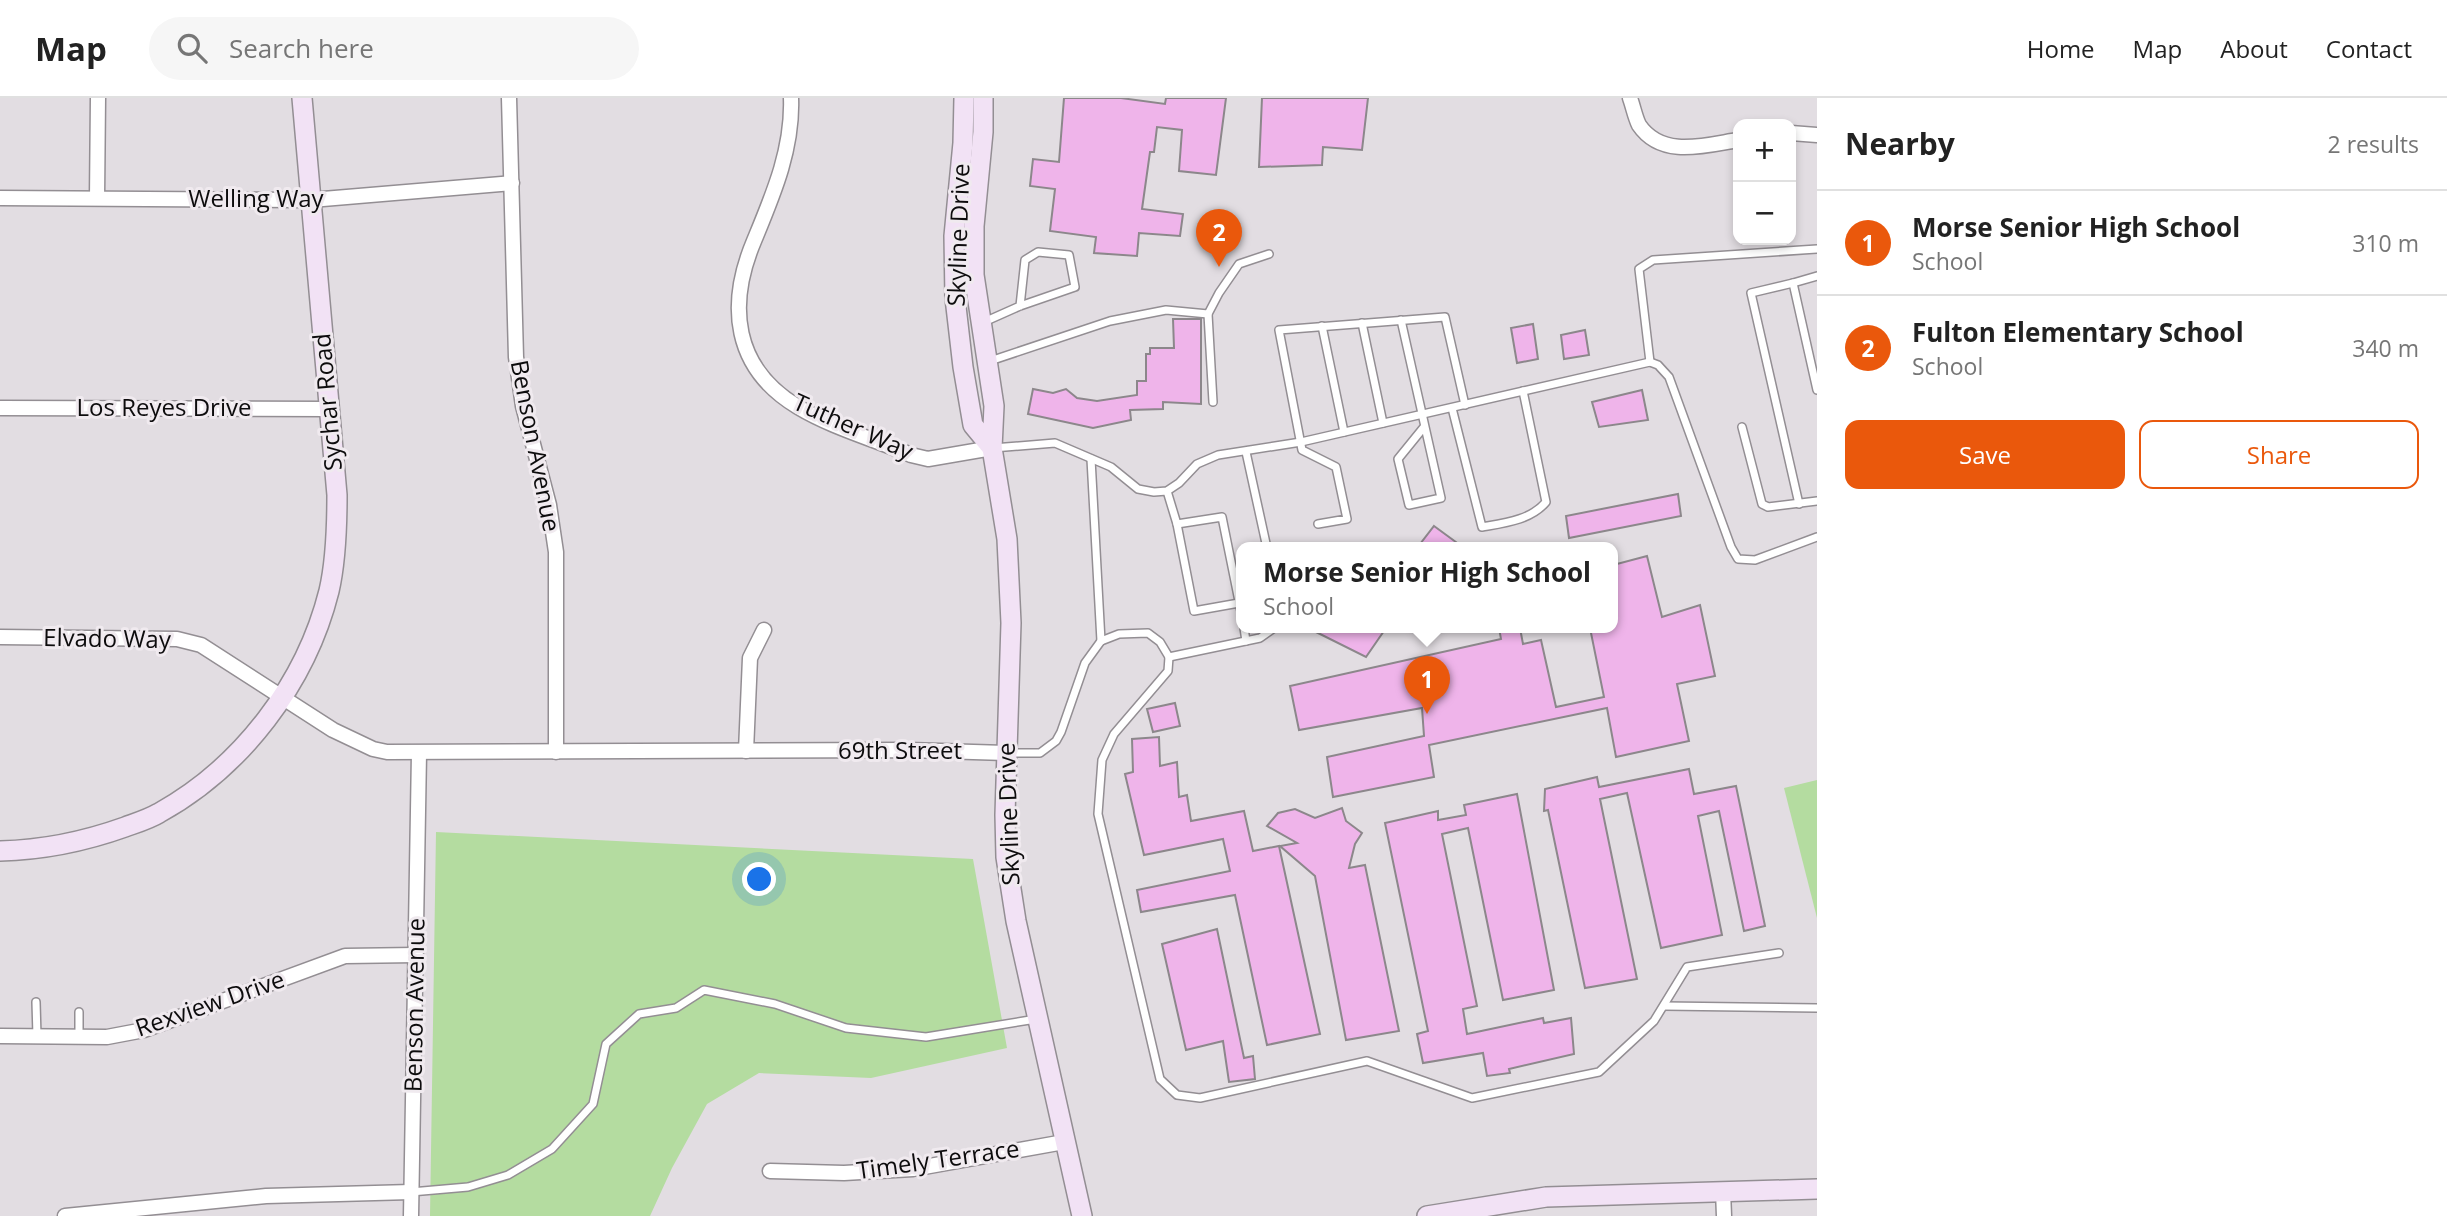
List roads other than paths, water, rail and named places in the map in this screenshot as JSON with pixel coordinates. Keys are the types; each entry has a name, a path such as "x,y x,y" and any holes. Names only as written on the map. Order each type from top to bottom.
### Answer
{"main road":[{"name":"Sychar Road","path":"282,696 318,626 329,589 336,527 337,495 302,98"},
{"name":"Skyline Drive","path":"964,98 963,143 954,236 955,298 973,425 992,448"},
{"name":"Skyline Drive","path":"983,98 983,132 974,226 975,291 994,406 992,448 1007,539 1011,623 1004,815 1007,873 1082,1216"},
{"path":"0,851 49,848 89,840 158,814 215,776 265,724 282,696"},
{"path":"1427,1216 1546,1197 1817,1189"}],"street":[{"path":"97,198 98,98"},
{"name":"Benson Avenue","path":"509,98 516,356 523,406 549,505 556,552 556,752"},
{"name":"Tuther Way","path":"791,98 790,125 782,167 745,261 738,289 740,327 753,361 774,388 800,408 911,455 928,459 992,448"},
{"path":"1630,98 1639,124 1648,134 1665,145 1682,148 1733,141"},
{"path":"1796,133 1817,135"},
{"name":"Welling Way","path":"0,198 311,200 512,183"},
{"name":"Los Reyes Drive","path":"0,408 328,409"},
{"path":"746,751 750,658 764,630"},
{"name":"Elvado Way","path":"0,638 177,639 201,645 282,696"},
{"name":"69th Street","path":"282,696 333,730 373,749 419,752 1006,752"},
{"name":"Benson Avenue","path":"411,1216 419,752"},
{"name":"Rexview Drive","path":"0,1036 107,1037 144,1030 345,956 416,955"},
{"name":"Timely Terrace","path":"770,1171 844,1173 913,1169 1064,1142"},
{"path":"1723,1191 1724,1216"},
{"path":"65,1216 266,1196 411,1192"}],"lane":[{"path":"1650,362 1639,269 1653,260 1817,249"},
{"path":"980,324 1020,306 1075,287 1069,255 1038,252 1024,260 1020,306"},
{"path":"1213,402 1208,313 1238,264 1269,254"},
{"path":"1799,504 1751,293 1817,276"},
{"path":"1793,282 1817,390"},
{"path":"986,362 1110,321 1166,310 1208,313"},
{"path":"1318,524 1347,519 1336,467 1302,450 1279,330 1445,317 1465,405"},
{"path":"1401,320 1441,498 1409,505 1398,459 1424,427"},
{"path":"1362,323 1383,423"},
{"path":"1322,326 1343,432"},
{"path":"992,448 1055,443 1111,467 1138,489 1167,491 1206,459 1218,455 1301,442 1650,362 1658,365 1669,377 1731,547 1738,559 1755,560 1817,537"},
{"path":"1452,408 1482,527 1502,523 1537,513 1546,502 1523,391"},
{"path":"1742,427 1762,504 1768,507 1817,501"},
{"path":"1247,452 1266,542"},
{"path":"1091,459 1101,640 1119,634 1148,633 1160,642 1169,657 1168,671 1114,734 1102,760 1098,814 1160,1079 1177,1095 1200,1098 1367,1061 1472,1098 1599,1072 1654,1021 1687,967 1779,953"},
{"path":"1167,491 1177,524 1194,611 1236,604"},
{"path":"1177,524 1222,517 1236,588"},
{"path":"1245,633 1246,641"},
{"path":"1169,657 1260,638 1266,633"},
{"name":"69th Street","path":"1006,752 1041,753 1056,741 1085,663 1101,640"},
{"path":"411,1192 468,1187 509,1175 552,1149 593,1104 606,1044 639,1014 676,1008 704,990 775,1004 846,1028 926,1037 1037,1019"},
{"path":"36,1002 37,1036"},
{"path":"1664,1006 1817,1008"},
{"path":"79,1012 79,1036"}],"place":[{"name":"Fulton Elementary School","path":"1219,267"},
{"name":"Morse Senior High School","path":"1427,714"}]}
